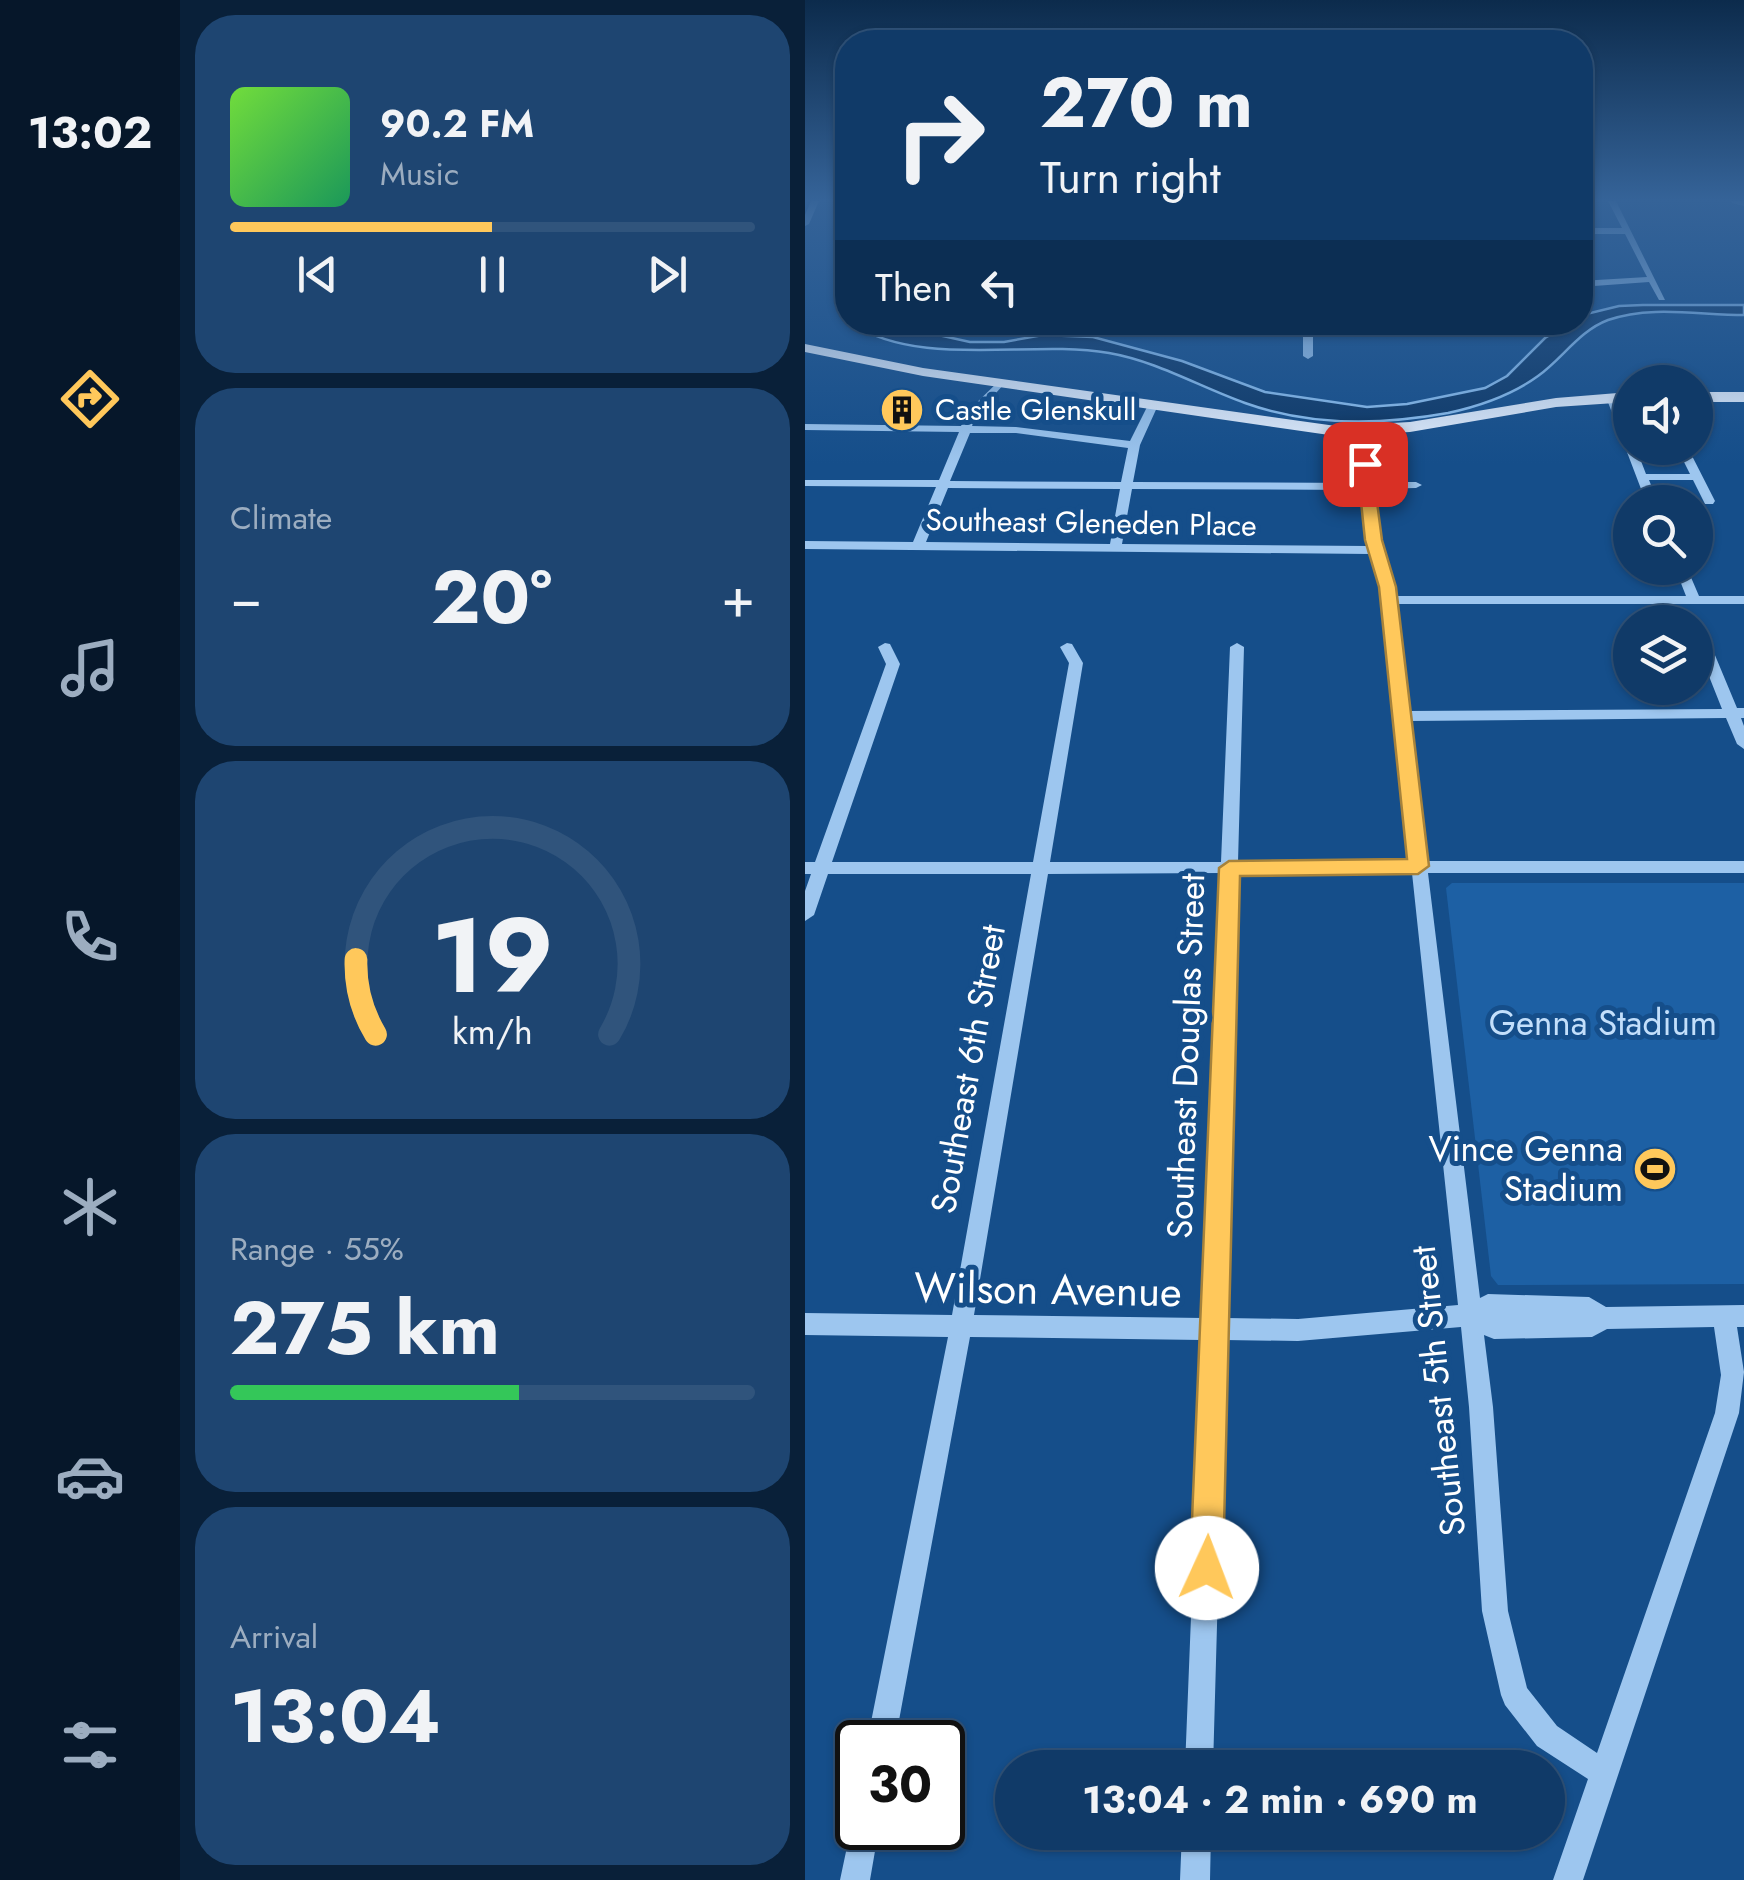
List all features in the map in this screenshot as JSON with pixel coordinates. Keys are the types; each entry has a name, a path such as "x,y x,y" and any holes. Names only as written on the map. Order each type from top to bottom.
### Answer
{"main road":[{"path":"805,350 881,370 1152,405 1313,433 1420,432 1613,397"},
{"path":"1713,397 1744,397"}],"street":[{"path":"1657,289 1662,298"},
{"path":"1308,335 1308,356"},
{"path":"917,546 975,408 998,384"},
{"path":"1607,397 1613,410"},
{"path":"1115,549 1134,445 1152,405"},
{"path":"805,427 1027,431 1134,445"},
{"name":"Southeast 5th Street","path":"1361,434 1375,550 1389,600 1481,1407 1495,1611 1515,1696 1547,1736 1605,1774"},
{"path":"1637,465 1645,485"},
{"path":"1691,465 1701,485"},
{"path":"1642,477 1697,477"},
{"path":"805,483 1417,485"},
{"name":"Southeast Gleneden Place","path":"805,546 1375,550"},
{"path":"1686,585 1691,605"},
{"path":"1389,600 1744,600"},
{"path":"805,915 814,868 893,664 885,647"},
{"name":"Southeast 6th Street","path":"885,1720 961,1326 1077,663 1067,647"},
{"name":"Southeast Douglas Street","path":"1200,1750 1237,647"},
{"path":"1713,661 1738,714 1744,744"},
{"path":"1401,716 1738,714"},
{"path":"814,868 1744,866"},
{"name":"Wilson Avenue","path":"805,1324 1298,1330 1470,1315 1494,1328 1592,1326 1603,1318 1734,1316"},
{"path":"1568,1880 1727,1414 1733,1375 1734,1316"},
{"path":"855,1880 861,1850"},
{"path":"1195,1880 1196,1850"}],"green space":[{"name":"Genna Stadium","path":"1452,883 1744,883 1744,1284 1498,1285 1491,1276 1446,888"}],"shaded area":[{"path":"1744,305 1744,315 1641,313 1608,320 1593,328 1593,312 1619,306"},
{"path":"873,335 938,335 970,342 1004,342 1043,335 1093,337 1182,361 1265,392 1367,407 1407,404 1485,388 1507,376 1545,338 1584,335 1528,383 1484,403 1397,420 1345,421 1269,411 1144,362 1109,353 942,349"}],"place":[{"name":"Castle Glenskull","path":"902,410"},
{"name":"Vince Genna Stadium","path":"1655,1169"}],"route":[{"path":"1207,1568 1229,868 1418,866 1388,587 1373,540 1365,464"}]}
